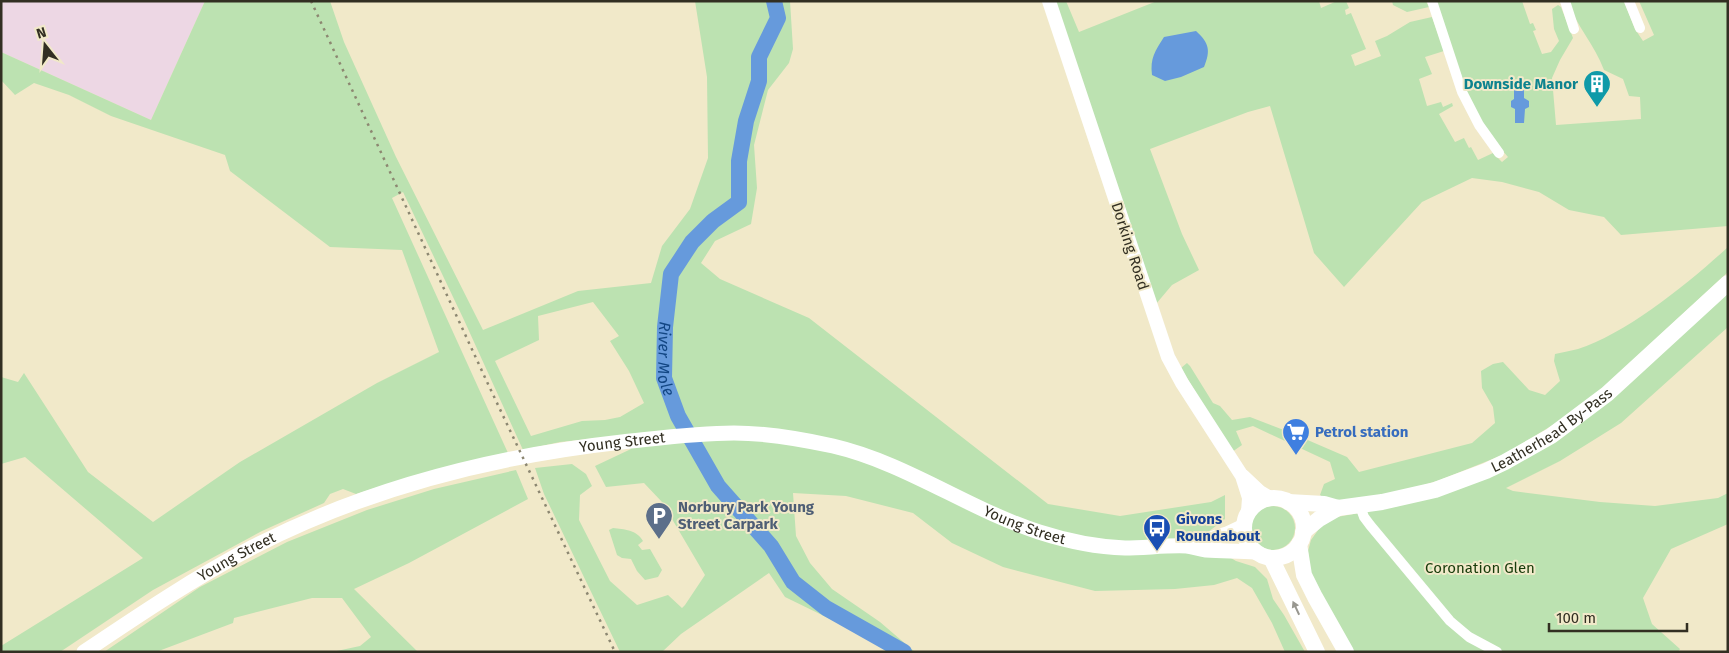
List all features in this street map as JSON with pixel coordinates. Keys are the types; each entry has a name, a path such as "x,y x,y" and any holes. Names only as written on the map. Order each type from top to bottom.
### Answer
{"highway":[{"name":"Leatherhead By-Pass","path":"1280,500 1324,504 1338,508 1360,506 1405,498 1460,481 1506,462 1551,436 1607,394 1728,283"},
{"path":"1301,538 1287,555 1280,558 1271,558 1255,552 1248,545 1244,536 1246,519 1254,505 1263,500 1280,500 1299,512 1303,522 1301,538 1304,575 1346,652"},
{"name":"Leatherhead By-Pass","path":"1301,538 1319,519 1338,508"},
{"path":"1271,558 1317,652"}],"main road":[{"name":"Dorking Road","path":"1049,1 1168,357 1182,383 1242,476 1249,498 1246,519"},
{"name":"Young Street","path":"84,652 177,590 255,546 296,527 397,488 453,472 554,451 690,435 737,433 792,438 836,447 871,458 996,515 1067,540 1122,548 1186,546 1202,549 1255,552"},
{"name":"Dorking Road","path":"1242,476 1260,492 1280,500"},
{"name":"Young Street","path":"1186,546 1227,534 1246,519"}],"street":[{"path":"1432,1 1462,92 1479,125 1499,153"},
{"path":"1565,1 1574,29"},
{"path":"1629,1 1640,28"},
{"path":"1360,506 1364,516 1382,541 1450,621 1469,637 1497,652"}],"shaded area":[{"path":"1,1 205,1 151,120 1,52"}],"green space":[{"path":"205,1 330,1 344,42 396,157 483,330 578,291 651,283 662,246 690,209 708,158 707,77 695,1 790,1 793,49 789,63 768,90 754,145 757,188 751,224 715,241 701,263 720,279 809,318 1048,504 1120,516 1211,502 1225,495 1225,519 1208,532 1219,551 1236,561 1255,567 1267,579 1273,599 1305,652 1285,652 1272,623 1252,588 1237,578 1214,585 1175,589 1095,591 1003,567 952,543 913,513 846,496 793,493 796,536 810,563 832,589 880,622 915,652 887,652 867,637 785,597 769,573 681,634 662,652 620,652 544,494 535,468 572,464 586,474 592,486 580,495 579,520 610,581 637,605 668,595 682,608 705,575 662,502 644,483 606,487 595,466 631,449 618,436 560,442 523,450 403,192 392,198 508,453 417,475 356,494 343,489 330,494 324,503 262,531 153,590 60,652 1,652 1,646 143,558 25,457 1,464 1,377 18,382 24,373 88,472 153,522 240,462 377,383 439,352 402,250 330,247 230,171 225,155 111,116 69,95 34,83 15,95 1,80 1,52 151,120","holes":["593,302 619,336 610,341 629,371 644,403 620,417 582,421 531,436 495,361 539,340 538,316"]},
{"path":"1054,1 1066,1 1079,32 1157,1 1319,1 1321,8 1337,1 1346,1 1349,8 1345,10 1346,15 1351,13 1366,49 1351,55 1355,66 1381,56 1375,41 1410,22 1432,17 1444,51 1425,57 1432,74 1419,79 1427,106 1441,102 1443,107 1452,103 1453,106 1439,114 1455,142 1464,138 1478,160 1493,153 1502,162 1508,157 1483,125 1467,98 1433,1 1522,1 1530,24 1533,23 1536,30 1533,31 1542,54 1551,52 1559,41 1554,29 1552,9 1558,5 1561,7 1573,38 1552,78 1556,125 1641,119 1640,97 1629,96 1623,79 1604,70 1596,52 1571,10 1568,1 1624,1 1635,29 1643,41 1654,35 1639,1 1728,1 1728,226 1621,235 1604,217 1569,210 1539,192 1502,182 1472,178 1422,202 1344,287 1314,253 1270,106 1248,112 1150,149 1182,234 1199,270 1172,285 1156,304"},
{"path":"1392,1 1426,1 1429,7 1407,12 1393,5"},
{"path":"1728,247 1728,272 1605,386 1556,423 1505,454 1440,480 1389,496 1352,503 1326,500 1320,495 1324,484 1335,479 1330,462 1253,426 1236,431 1242,445 1232,452 1181,368 1187,363 1190,366 1213,403 1220,406 1232,420 1250,417 1289,432 1347,457 1359,472 1472,443 1495,423 1493,407 1482,388 1481,371 1493,364 1503,362 1529,390 1545,395 1560,381 1554,361 1555,354 1578,349 1616,332 1657,306"},
{"name":"Coronation Glen","path":"1728,292 1728,327 1621,423 1560,461 1506,488 1513,491 1600,502 1655,506 1718,498 1728,493 1728,524 1671,549 1643,598 1652,624 1680,649 1678,652 1354,652 1311,576 1308,551 1311,540 1321,526 1337,517 1398,506 1527,456"},
{"path":"516,470 528,499 409,563 354,589 418,652 332,652 360,646 371,637 342,598 312,598 234,618 233,623 156,652 104,652 200,587 287,542 367,510 434,489"},
{"path":"1277,506 1289,512 1294,519 1294,537 1289,544 1282,549 1269,550 1261,547 1254,540 1251,524 1254,516 1261,509"},
{"path":"613,528 630,531 640,537 643,541 638,545 642,550 650,549 662,570 658,577 645,580 637,571 631,559 622,558 617,555 609,530"}],"water":[{"path":"1196,31 1204,39 1208,47 1208,56 1204,67 1181,77 1165,81 1152,75 1154,55 1164,37"},
{"path":"1514,89 1524,89 1524,98 1529,101 1529,107 1525,109 1524,123 1515,123 1515,109 1511,107 1511,101 1514,99"}],"waterway":[{"name":"River Mole","path":"774,1 778,18 759,57 759,81 746,121 739,161 739,202 713,221 692,242 671,274 665,327 664,378 678,416 718,486 771,546 793,582 826,608 904,652"}],"railway":[{"path":"311,1 488,384 615,652"}],"place":[{"name":"Downside Manor","path":"1597,108"},
{"name":"Petrol station","path":"1296,456"},
{"name":"Norbury Park Young Street Carpark","path":"659,540"},
{"name":"Givons Roundabout","path":"1157,552"}]}
